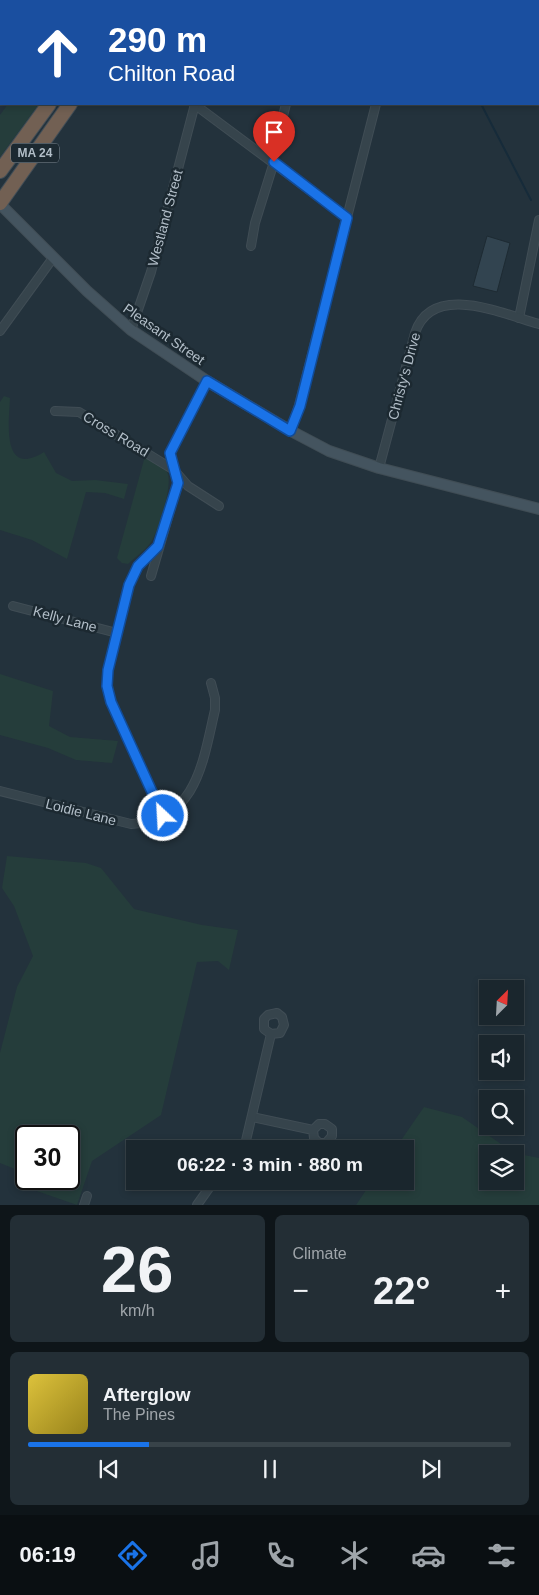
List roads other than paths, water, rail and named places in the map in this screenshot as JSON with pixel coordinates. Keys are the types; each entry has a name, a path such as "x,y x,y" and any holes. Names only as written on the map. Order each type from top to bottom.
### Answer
{"highway":[{"name":"MA 24","path":"0,170 48,105"},
{"name":"MA 24","path":"0,204 69,105"}],"main road":[{"name":"Pleasant Street","path":"0,204 53,258 130,330 207,381 290,431 328,451 379,468 539,509"}],"street":[{"name":"Westland Street","path":"130,330 151,272 194,105"},
{"path":"195,105 347,218"},
{"path":"281,124 286,105"},
{"path":"290,431 300,406 376,105"},
{"path":"251,246 255,223 274,162"},
{"path":"519,318 539,220"},
{"path":"0,330 53,258"},
{"name":"Christy's Drive","path":"379,468 415,333 423,317 439,307 457,304 476,307 539,324"},
{"path":"151,576 158,546 178,483 170,453 207,381"},
{"name":"Cross Road","path":"55,411 79,412 174,470 188,486 219,506"},
{"path":"158,546 138,566 129,585 108,670 107,686 111,702 163,816"},
{"name":"Kelly Lane","path":"13,606 117,633"},
{"name":"Loidie Lane","path":"0,791 131,824 149,822 163,816 185,799 198,776 215,710 215,698 211,683"},
{"path":"246,1140 271,1034"},
{"path":"252,1117 313,1130"},
{"path":"197,1205 208,1190"},
{"path":"84,1205 87,1196"}],"waterway":[{"path":"482,105 531,200"}]}
